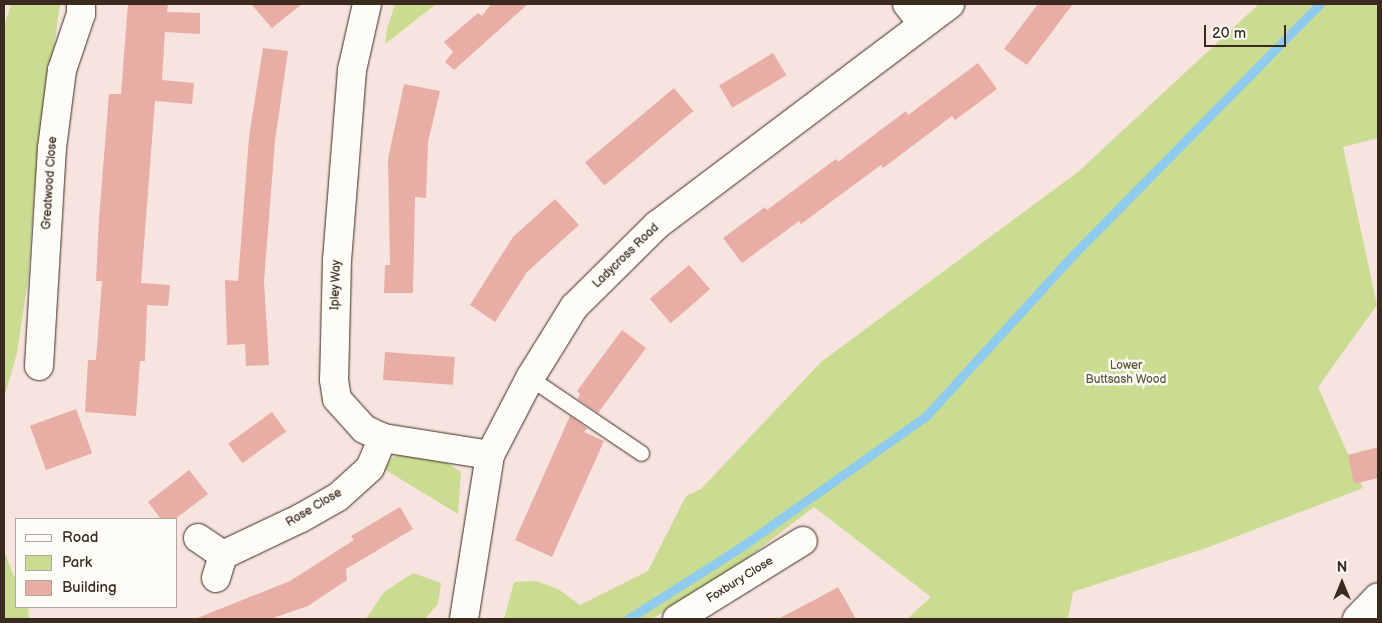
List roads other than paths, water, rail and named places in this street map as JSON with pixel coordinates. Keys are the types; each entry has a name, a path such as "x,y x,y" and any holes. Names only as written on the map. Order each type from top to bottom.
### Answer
{"street":[{"name":"Greatwood Close","path":"39,366 52,148 62,70 81,14 81,4"},
{"name":"Ipley Way","path":"367,4 351,80 337,260 334,380 337,399 348,415 364,429 383,438 490,455"},
{"name":"Ladycross Road","path":"464,619 490,455 530,378 574,307 657,225 914,14 950,4"},
{"name":"Rose Close","path":"198,538 220,567 338,497 370,468 383,438"},
{"name":"Foxbury Close","path":"677,619 803,541"},
{"path":"1357,619 1378,598"}],"lane":[{"path":"530,378 641,453"}],"waterway":[{"path":"628,619 741,547 926,416 1075,253 1320,4"}],"park label":[{"name":"Lower Buttsash Wood","path":"1126,373"}]}
